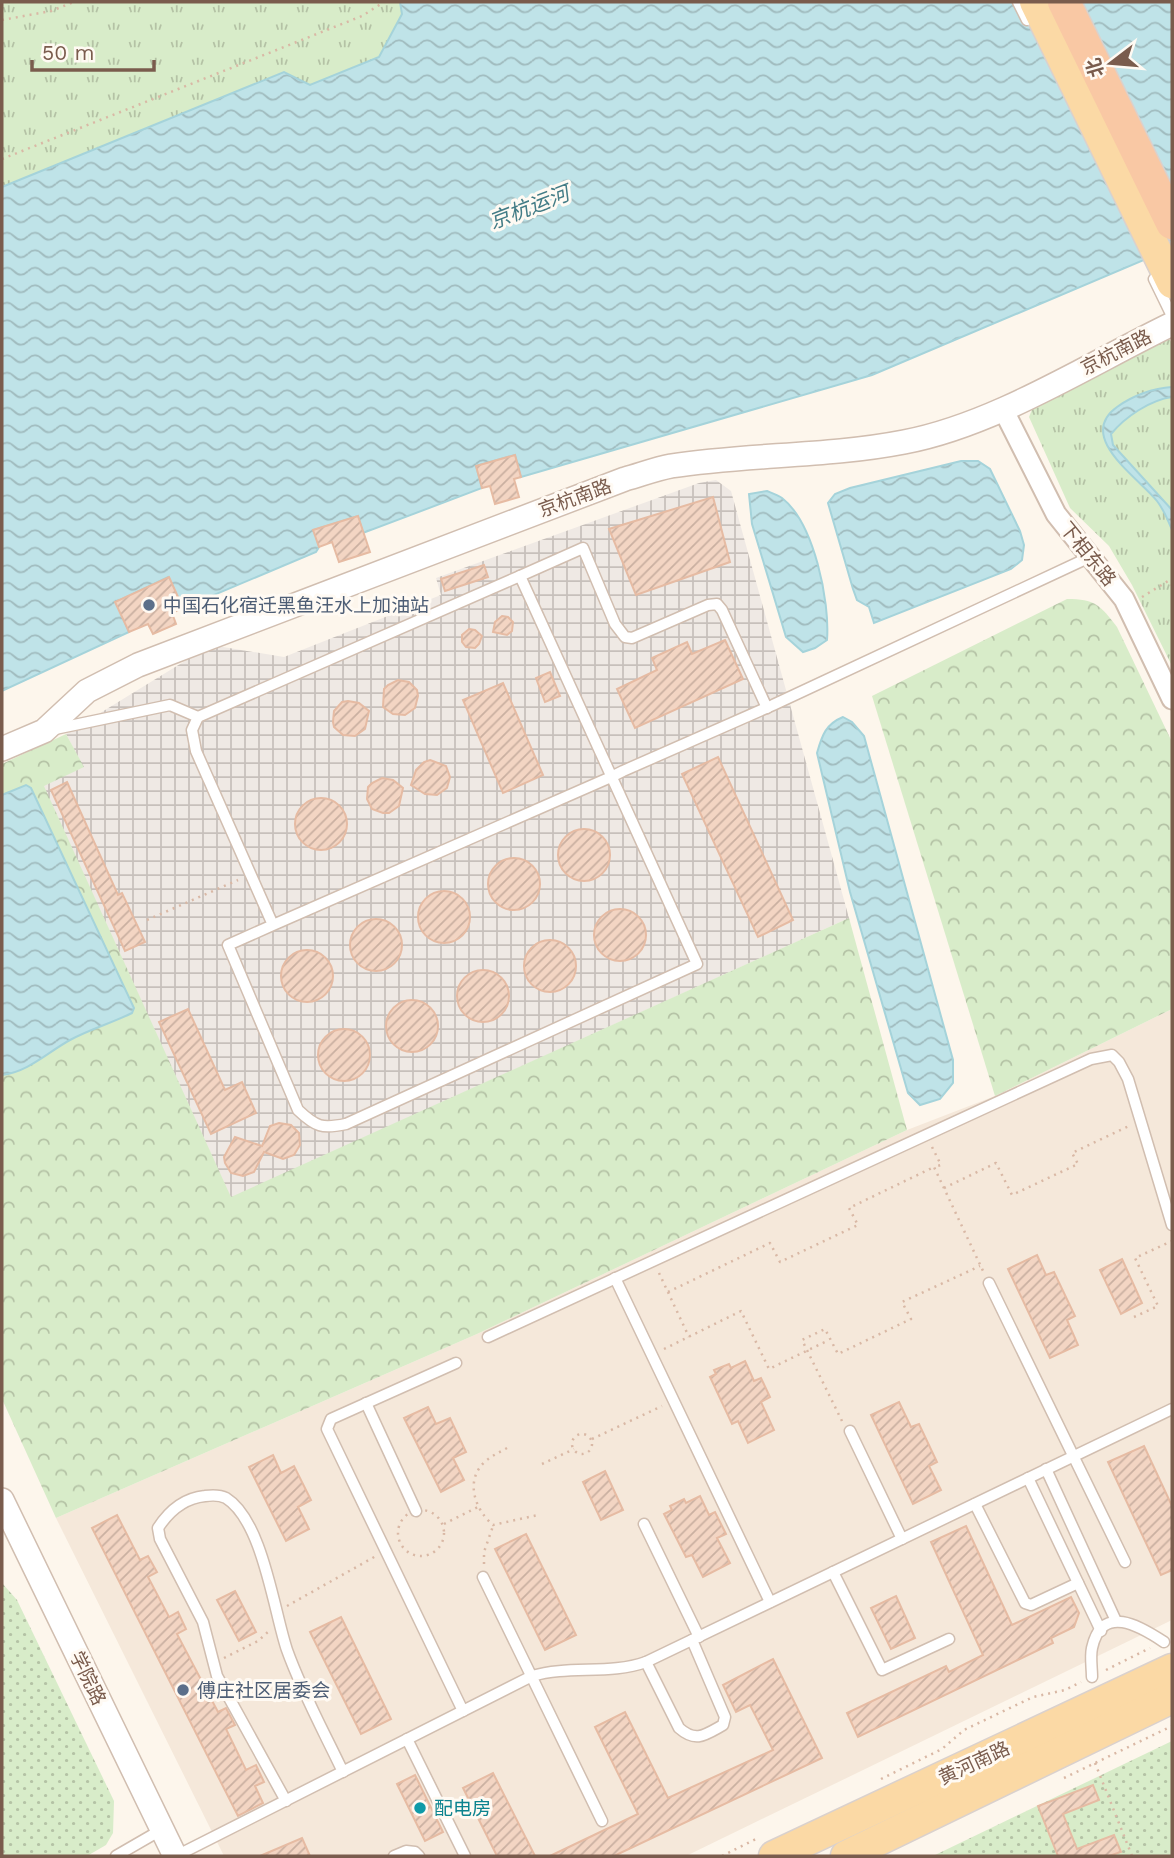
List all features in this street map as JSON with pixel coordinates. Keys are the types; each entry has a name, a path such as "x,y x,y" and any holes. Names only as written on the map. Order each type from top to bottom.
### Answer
{"highway":[{"path":"1064,2 1172,223"}],"main road":[{"path":"1033,14 1162,279"},
{"name":"黄河南路","path":"767,1847 1168,1656"},
{"name":"黄河南路","path":"846,1856 1172,1698"}],"street":[{"name":"京杭南路","path":"2,749 44,731 87,691 138,665 625,479 668,466 859,449 906,442 1003,409 1172,324"},
{"name":"下相东路","path":"1003,409 1056,514 1128,606 1172,699"},
{"name":"学院路","path":"2,1503 175,1856"}],"lane":[{"path":"1018,2 1033,14"},
{"path":"1162,279 1172,316"},
{"path":"273,925 196,751 192,730 198,717 583,548 615,624 625,637 632,638 708,605 717,604 767,708"},
{"path":"520,576 611,777 697,964 346,1124 328,1128 313,1124 298,1110 228,945 611,777 767,708 1090,557"},
{"path":"44,731 170,705 198,717"},
{"path":"488,1337 1091,1059 1112,1055 1128,1079 1172,1226"},
{"path":"615,1278 770,1602"},
{"path":"989,1283 1125,1562"},
{"path":"456,1363 331,1419 327,1429 463,1711"},
{"path":"366,1403 416,1511"},
{"path":"175,1856 532,1676 551,1670 625,1667 646,1662 1172,1409"},
{"path":"850,1431 902,1539"},
{"path":"1046,1469 1116,1621"},
{"path":"1028,1478 1101,1631"},
{"path":"286,1801 218,1676 203,1622 160,1539 158,1528 167,1515 180,1505 192,1499 213,1495 225,1497 247,1523 261,1553 294,1667 343,1772"},
{"path":"975,1504 1025,1603 1031,1605 1078,1583"},
{"path":"644,1524 695,1638 725,1717 723,1725 697,1738 687,1736 679,1728 646,1662"},
{"path":"833,1572 882,1670 949,1639"},
{"path":"483,1577 602,1821"},
{"path":"1092,1677 1091,1649 1105,1626 1116,1621 1126,1621 1143,1629 1168,1656"},
{"path":"408,1739 465,1856"},
{"path":"116,1856 162,1829"},
{"path":"394,1856 406,1851 415,1852 419,1856"}],"path":[{"path":"2,20 51,11 74,2"},
{"path":"2,159 362,16 384,2"},
{"path":"1128,606 1168,581 1172,585"},
{"path":"147,920 250,874"},
{"path":"944,1188 996,1163 1012,1195 1078,1164 1072,1153 1140,1120"},
{"path":"668,1292 770,1243 780,1262 858,1225 849,1208 940,1165 927,1135"},
{"path":"934,1167 989,1283"},
{"path":"1134,1317 1158,1306 1135,1258 1172,1241"},
{"path":"653,1261 689,1337"},
{"path":"850,1431 846,1429 803,1340 825,1329 838,1354 911,1319 902,1302 981,1265"},
{"path":"652,1355 741,1311 769,1369 831,1339"},
{"path":"592,1439 673,1400"},
{"path":"584,1433 592,1439 593,1446 589,1452 583,1454 574,1449 573,1439 577,1434 584,1433"},
{"path":"493,1525 478,1507 473,1489 474,1477 484,1461 507,1448"},
{"path":"542,1464 574,1449"},
{"path":"443,1525 478,1507"},
{"path":"416,1511 435,1514 443,1525 443,1541 434,1553 426,1556 411,1554 400,1542 398,1535 402,1520 416,1511"},
{"path":"493,1525 538,1515"},
{"path":"483,1577 484,1552 493,1525"},
{"path":"214,1664 258,1641 267,1634 287,1606 302,1596 386,1551"},
{"path":"881,1778 943,1748 964,1730 1033,1697 1065,1690 1092,1677 1168,1656"},
{"path":"1095,1763 1132,1856"},
{"path":"722,1856 767,1847"}],"shaded area":[{"path":"716,480 731,491 849,918 231,1198 43,785 83,767 66,734 211,645 284,657 441,595 436,578 699,483"},
{"path":"1172,1009 1172,1620 686,1856 224,1856 56,1518 477,1334 907,1130 995,1096"}],"green space":[{"path":"2,2 400,2 402,14 379,57 310,85 284,72 2,187"},
{"path":"1169,339 1172,343 1172,666 1132,585 1109,546 1070,508 1029,417 1033,407"},
{"path":"1067,599 1091,602 1106,613 1117,627 1172,742 1172,1009 995,1096 872,696"},
{"path":"66,734 84,767 44,786 231,1197 849,918 907,1130 477,1334 56,1518 2,1399 2,764"},
{"path":"2,1583 17,1600 114,1801 113,1833 106,1845 87,1856 2,1856"},
{"path":"1172,1741 1172,1856 933,1856"}],"water":[{"name":"京杭运河","path":"400,2 1172,2 1172,248 872,375 521,477 515,455 476,466 482,488 363,533 358,516 314,530 319,547 316,552 183,608 168,577 116,602 129,632 2,691 2,187 284,72 310,85 379,57 402,14"},
{"path":"1172,387 1172,397 1138,410 1111,434 1113,445 1172,510 1172,530 1157,501 1115,457 1106,444 1103,431 1106,419 1123,403 1150,391"},
{"path":"961,461 978,461 990,469 1020,531 1024,545 1022,560 1011,569 874,623 869,607 857,600 828,503 835,494 850,488"},
{"path":"767,491 782,498 803,525 823,585 827,640 803,652 786,637 752,524 749,494"},
{"path":"843,717 852,722 864,736 953,1060 953,1083 940,1099 920,1105 908,1093 850,892 817,753 826,731 832,723"},
{"path":"26,785 31,788 134,1008 132,1013 78,1036 29,1066 2,1075 2,795"}],"building":[{"path":"515,455 521,477 514,479 519,497 495,504 490,486 482,488 476,466"},
{"path":"713,497 730,562 636,595 609,529"},
{"name":"中国石化宿迁黑鱼汪水上加油站","path":"358,516 370,552 339,562 332,542 319,547 313,530"},
{"path":"484,565 488,577 445,591 441,579"},
{"name":"中国石化宿迁黑鱼汪水上加油站","path":"169,577 183,608 172,613 176,624 153,634 148,624 129,632 115,602"},
{"path":"502,616 513,622 512,631 507,635 493,632 495,622"},
{"path":"469,629 482,636 475,648 466,647 462,642 462,635"},
{"path":"725,640 743,679 635,728 617,689 657,670 652,658 687,642 692,654"},
{"path":"550,672 560,696 545,702 536,678"},
{"path":"398,680 409,682 417,690 415,708 405,715 393,714 383,707 384,689"},
{"path":"503,683 543,775 503,793 463,700"},
{"path":"342,702 359,703 369,711 365,729 355,736 343,735 334,727 333,722 334,711"},
{"path":"718,757 793,920 758,937 682,774"},
{"path":"430,760 446,766 450,777 447,788 437,795 425,794 411,785 416,770"},
{"path":"382,778 393,780 403,788 399,806 389,813 372,809 367,799 368,787"},
{"path":"67,782 118,895 122,893 145,942 125,951 51,790"},
{"path":"321,798 331,800 339,806 345,814 345,834 339,842 331,848 321,850 311,848 303,842 297,834 295,824 297,814 303,806 311,800"},
{"path":"584,829 594,831 602,837 608,845 608,865 602,873 594,879 584,881 574,879 566,873 560,865 558,855 560,845 566,837 574,831"},
{"path":"514,858 524,860 532,866 538,874 538,894 532,902 524,908 514,910 504,908 496,902 490,894 488,884 490,874 496,866 504,860"},
{"path":"444,891 454,893 462,899 468,907 468,927 462,935 454,941 444,943 434,941 426,935 420,927 418,917 420,907 426,899 434,893"},
{"path":"620,909 630,911 638,917 644,925 644,945 638,953 630,959 620,961 610,959 602,953 596,945 594,935 596,925 602,917 610,911"},
{"path":"376,919 386,921 394,927 400,935 400,955 394,963 386,969 376,971 366,969 358,963 352,955 350,945 352,935 358,927 366,921"},
{"path":"550,940 560,942 568,948 574,956 574,976 568,984 560,990 550,992 540,990 532,984 526,976 524,966 526,956 532,948 540,942"},
{"path":"307,950 317,952 325,958 331,966 331,986 325,994 317,1000 307,1002 297,1000 289,994 283,986 281,976 283,966 289,958 297,952"},
{"path":"483,970 493,972 501,978 507,986 507,1006 501,1014 493,1020 483,1022 473,1020 465,1014 459,1006 457,996 459,986 465,978 473,972"},
{"path":"412,1000 422,1002 430,1008 436,1016 436,1036 430,1044 422,1050 412,1052 402,1050 394,1044 388,1036 386,1026 388,1016 394,1008 402,1002"},
{"path":"188,1009 225,1090 242,1082 256,1113 211,1134 159,1022"},
{"path":"344,1029 354,1031 362,1037 368,1045 368,1065 362,1073 354,1079 344,1081 334,1079 326,1073 320,1065 318,1055 320,1045 326,1037 334,1031"},
{"path":"279,1123 291,1125 299,1133 300,1145 294,1155 283,1159 264,1152 254,1172 243,1176 231,1173 224,1157 235,1137 262,1146 270,1126"},
{"path":"1037,1255 1046,1275 1054,1272 1075,1316 1067,1320 1078,1345 1050,1358 1008,1269"},
{"path":"1122,1259 1142,1303 1121,1314 1100,1270"},
{"path":"745,1361 754,1381 761,1378 770,1397 761,1402 774,1430 748,1443 738,1421 732,1424 710,1377 716,1374 714,1370 729,1364 731,1368"},
{"path":"899,1402 911,1427 919,1424 937,1462 929,1466 941,1490 913,1504 871,1415"},
{"path":"428,1407 436,1424 450,1418 466,1452 453,1458 464,1480 441,1492 404,1418"},
{"path":"1144,1446 1172,1506 1172,1570 1161,1575 1108,1462"},
{"path":"273,1455 281,1473 294,1466 311,1500 298,1507 309,1529 286,1541 249,1467"},
{"path":"605,1471 623,1510 601,1520 583,1482"},
{"path":"700,1496 709,1515 715,1512 726,1534 717,1538 730,1563 703,1577 692,1555 686,1557 664,1514 672,1510 670,1506 684,1499 686,1503"},
{"path":"117,1515 140,1560 148,1556 157,1572 148,1577 169,1617 178,1612 186,1629 177,1634 218,1712 226,1708 235,1725 226,1729 246,1770 256,1765 264,1782 255,1786 263,1803 238,1816 92,1528"},
{"path":"966,1526 1012,1625 1071,1597 1079,1613 1074,1627 1051,1638 1053,1643 858,1737 847,1713 946,1666 949,1672 983,1655 931,1542"},
{"path":"526,1534 576,1635 545,1650 495,1549"},
{"path":"235,1591 256,1632 239,1641 217,1600"},
{"path":"896,1596 915,1638 891,1649 871,1608"},
{"path":"341,1617 391,1719 361,1734 310,1632"},
{"path":"773,1659 822,1758 614,1856 550,1856 638,1814 595,1727 625,1712 668,1798 773,1750 750,1705 736,1712 723,1685"},
{"path":"493,1773 535,1856 497,1856 463,1788"},
{"name":"配电房","path":"415,1775 443,1832 425,1841 397,1784"},
{"path":"1093,1785 1099,1800 1063,1814 1077,1849 1114,1835 1121,1852 1109,1856 1058,1856 1038,1806"},
{"path":"302,1838 310,1856 260,1856"}],"place":[{"name":"中国石化宿迁黑鱼汪水上加油站","path":"149,605"},
{"name":"傅庄社区居委会","path":"183,1690"},
{"name":"配电房","path":"420,1808"}]}
